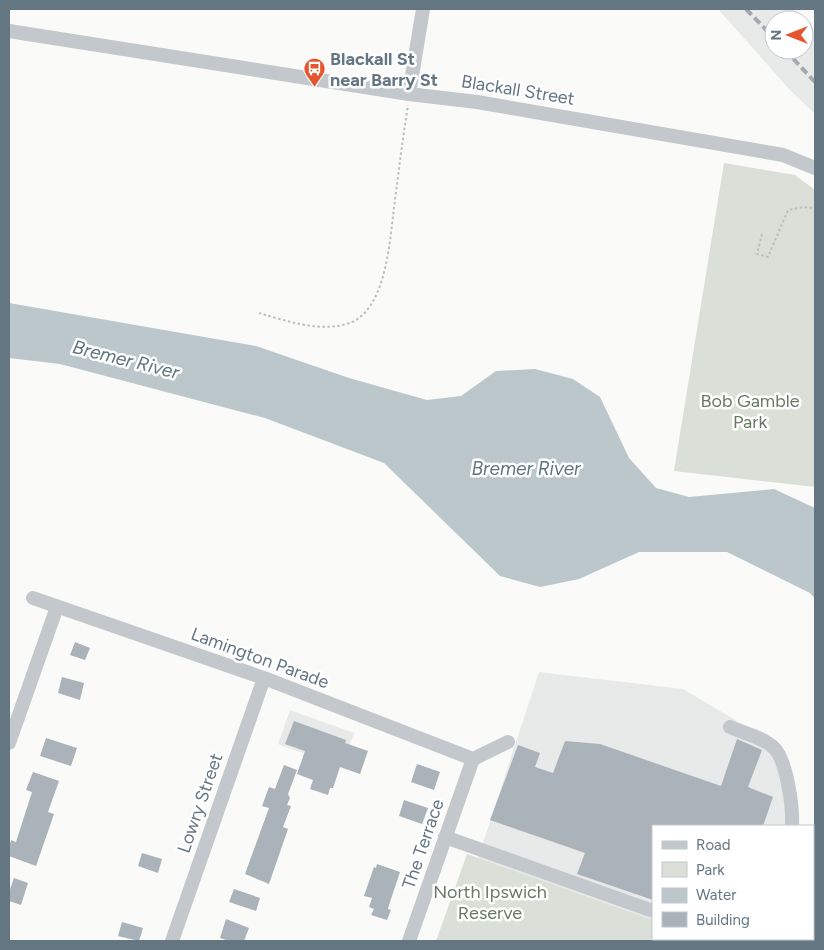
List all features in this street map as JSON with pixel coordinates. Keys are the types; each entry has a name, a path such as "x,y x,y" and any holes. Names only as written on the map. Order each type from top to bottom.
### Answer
{"street":[{"path":"410,94 423,9"},
{"name":"Blackall Street","path":"9,31 410,94 556,114 782,155 815,168"},
{"name":"Lamington Parade","path":"33,598 264,678 473,759"},
{"path":"9,743 57,607"},
{"name":"Lowry Street","path":"172,941 264,678"},
{"path":"730,727 765,742 779,754 784,766 792,825"},
{"path":"473,759 508,742"},
{"name":"The Terrace","path":"409,941 473,759"},
{"path":"445,837 652,911"}],"path":[{"path":"259,313 312,326 339,325 358,319 368,308 377,293 390,247 410,94"},
{"path":"762,234 757,254 768,257 788,210 803,207 815,208"}],"shaded area":[{"path":"718,9 795,9 764,10 764,60 814,60 814,30 815,114 789,89"},
{"path":"539,672 683,689 779,746 788,825 652,825 652,920 478,858"},
{"path":"290,710 354,733 342,767 278,744"}],"green space":[{"name":"Bob Gamble Park","path":"724,163 795,175 815,190 815,487 674,471"},
{"name":"North Ipswich Reserve","path":"467,854 652,920 652,940 714,941 436,941"}],"water":[{"name":"Bremer River","path":"9,303 256,346 349,378 427,400 461,396 496,371 535,369 573,379 600,397 629,458 656,488 689,497 774,489 815,508 815,599 810,593 727,552 639,552 579,579 540,587 500,576 384,463 265,418 60,364 9,358"}],"building":[{"path":"75,642 90,648 85,660 70,655"},
{"path":"62,677 84,683 80,700 58,693"},
{"path":"294,721 346,740 345,743 368,751 360,774 340,767 333,788 330,788 328,795 310,789 313,780 297,774 305,751 285,744"},
{"path":"46,738 77,748 71,766 40,756"},
{"path":"737,739 762,750 748,787 773,797 763,825 652,825 652,900 577,874 585,853 490,820 518,745 540,753 535,767 553,773 565,741 600,744 721,786"},
{"path":"417,764 440,772 434,790 411,782"},
{"path":"284,765 297,770 288,794 290,798 287,805 291,806 283,827 288,829 269,884 245,874 269,808 262,806 269,787 275,789"},
{"path":"33,772 59,781 48,812 54,814 36,866 9,856 11,840 16,842 32,792 26,790"},
{"path":"404,800 428,808 422,824 399,816"},
{"path":"142,853 162,859 158,873 138,866"},
{"path":"377,864 400,872 389,905 388,909 391,910 387,920 371,915 374,909 369,907 372,898 364,896 374,867 376,868"},
{"path":"14,878 28,883 21,905 9,901 9,892"},
{"path":"234,889 260,898 256,911 229,902"},
{"path":"226,919 249,928 244,941 229,941 220,938"},
{"path":"122,922 143,928 139,941 118,936"}],"railway":[{"path":"746,9 764,28"},
{"path":"794,60 815,82"}],"place":[{"name":"Blackall St near Barry St","path":"314,88"}]}
